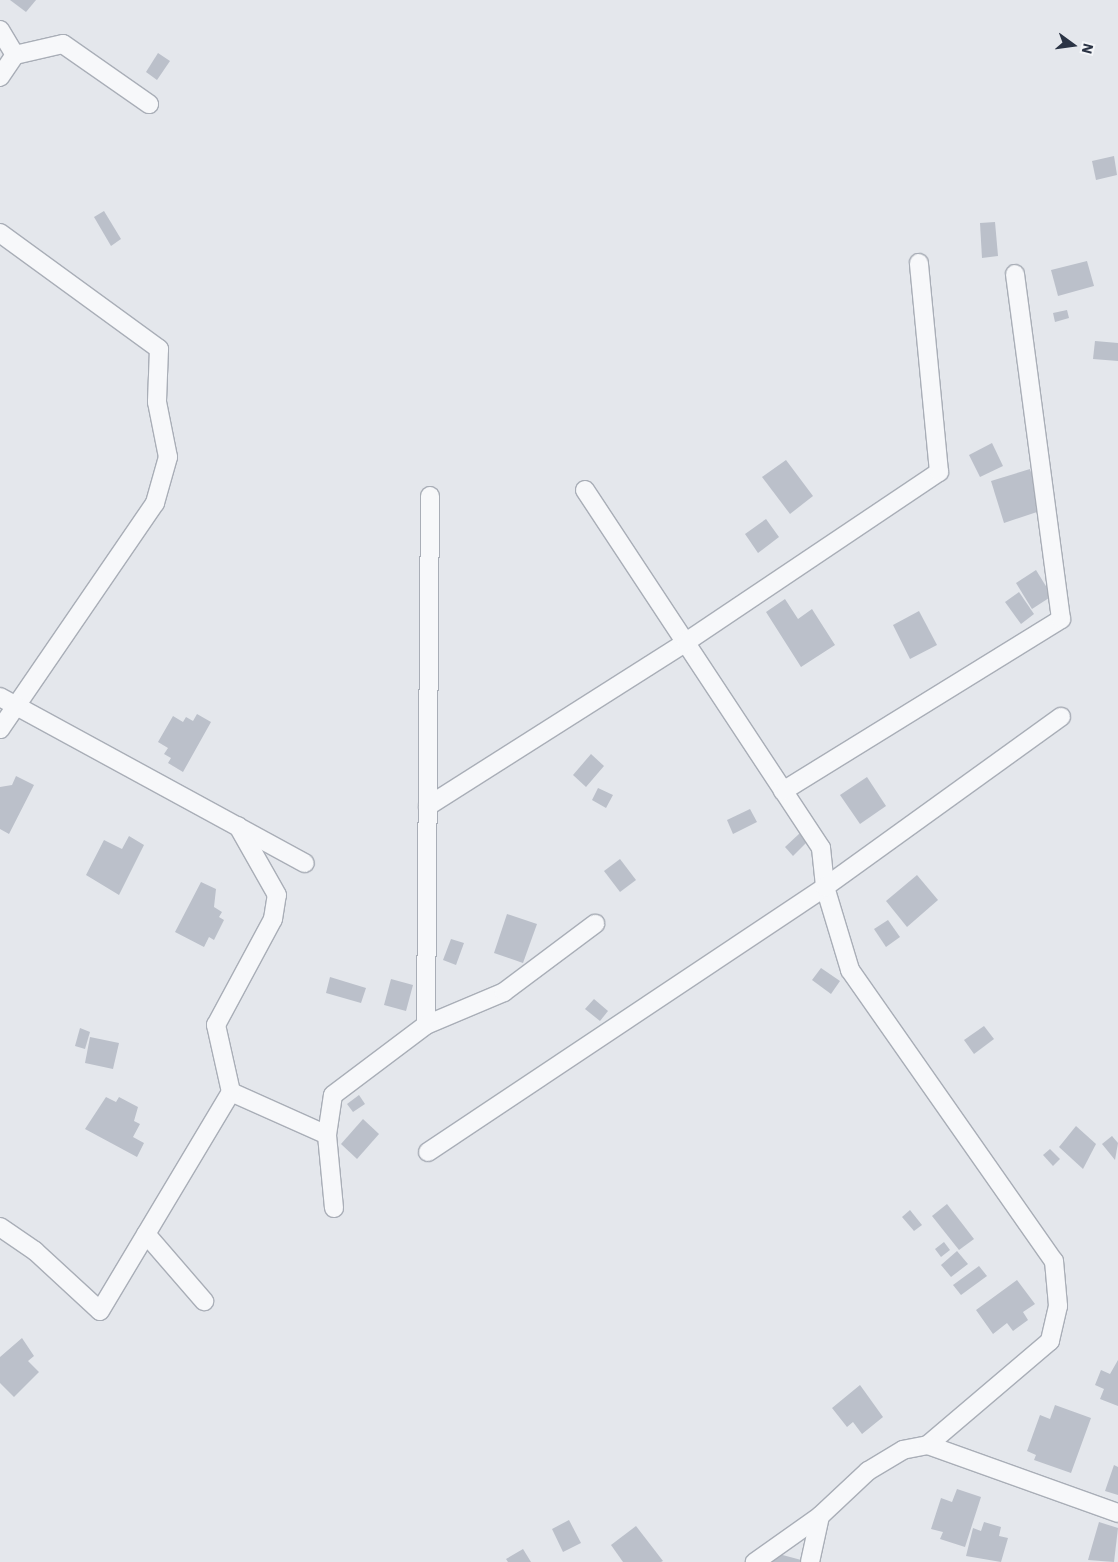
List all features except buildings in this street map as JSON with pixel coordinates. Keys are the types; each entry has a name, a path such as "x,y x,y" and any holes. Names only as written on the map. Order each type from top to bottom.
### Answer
{"street":[{"path":"0,30 15,55"},
{"path":"0,77 15,55 64,44 149,104"},
{"path":"0,233 159,349 157,402 168,457 155,502 0,729"},
{"path":"428,806 686,642 940,472 919,263"},
{"path":"783,791 1061,619 1015,274"},
{"path":"584,490 821,848 825,887 850,970 1054,1261 1058,1306 1050,1341 928,1445 903,1450 868,1470 820,1516 755,1562"},
{"path":"426,1025 430,496"},
{"path":"0,697 18,705 305,863"},
{"path":"428,1152 825,887 1061,717"},
{"path":"0,1227 35,1250 100,1311 231,1092 216,1026 273,918 277,895 238,826"},
{"path":"334,1208 327,1135 333,1095 426,1025 504,992 595,924"},
{"path":"231,1092 327,1135"},
{"path":"146,1234 204,1301"},
{"path":"928,1445 1118,1513"},
{"path":"810,1562 820,1516"}]}
